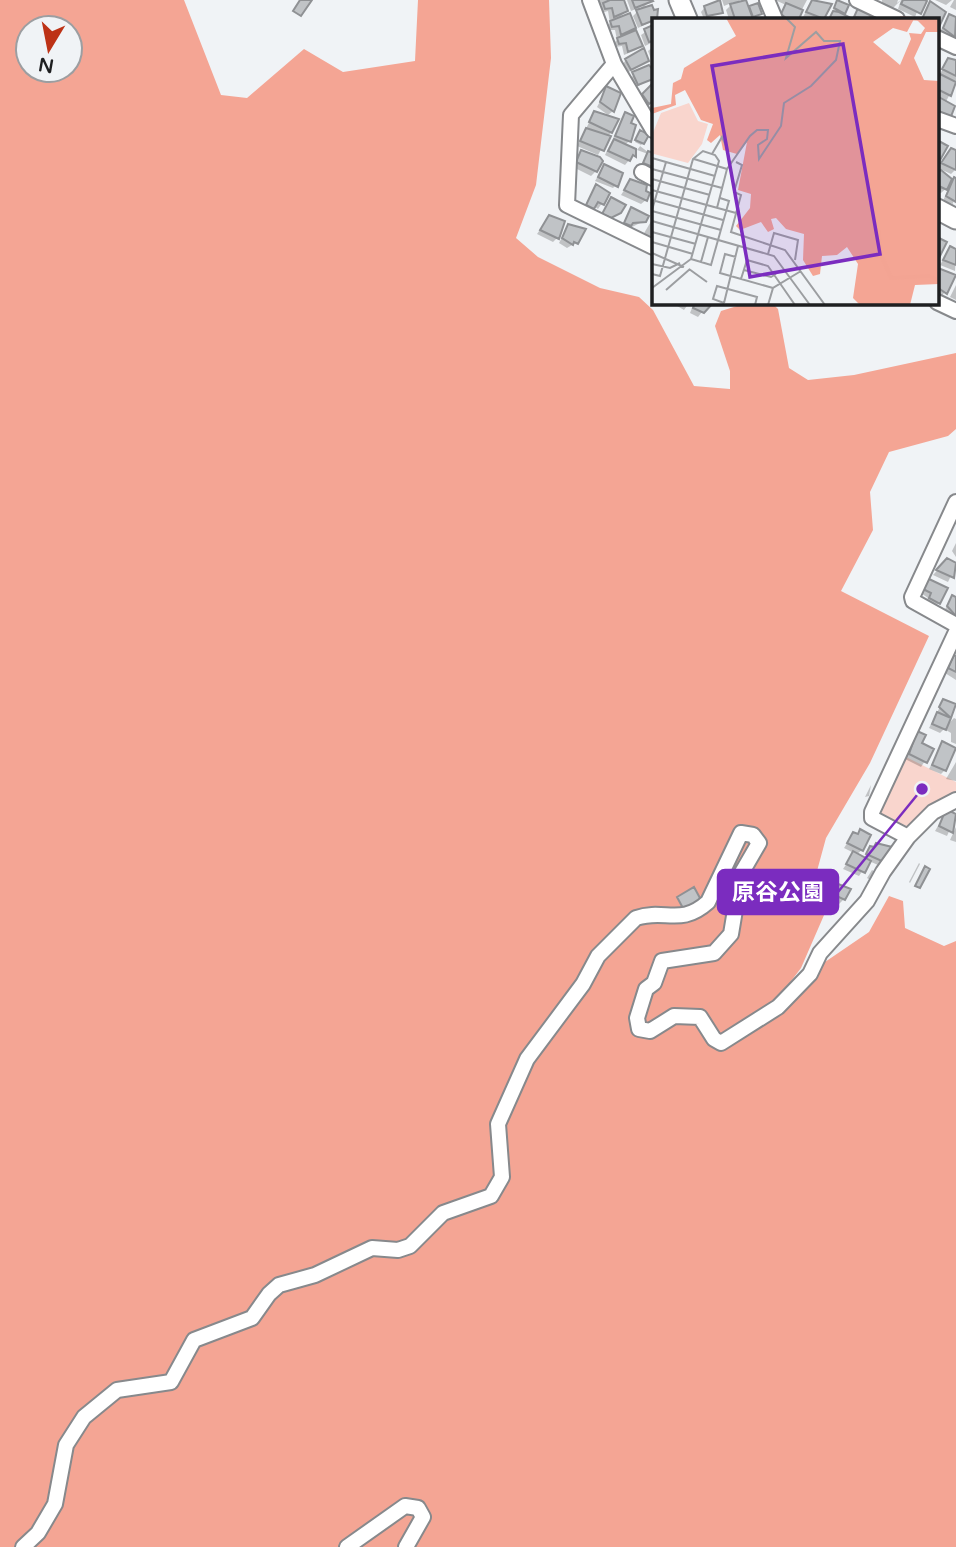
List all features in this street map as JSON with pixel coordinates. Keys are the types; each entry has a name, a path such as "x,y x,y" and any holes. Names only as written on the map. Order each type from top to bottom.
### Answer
{"street":[{"path":"590,0 614,64 652,128"},
{"path":"679,0 687,18"},
{"path":"766,0 775,18"},
{"path":"857,0 895,18"},
{"path":"939,39 956,47"},
{"path":"614,64 571,116 567,205 652,247"},
{"path":"939,120 956,127"},
{"path":"939,210 956,219"},
{"path":"939,303 956,311"},
{"path":"956,502 912,597 913,601 956,625"},
{"path":"908,837 872,818 872,812 956,632"},
{"path":"23,1547 38,1533 55,1504 69,1438 83,1417 109,1395 117,1390 171,1382 194,1340 252,1318 279,1285 315,1275 372,1248 398,1250 410,1247 443,1213 491,1196 502,1177 498,1124 518,1076 541,1037 583,984 598,956 636,918 683,917 699,911 708,902 741,833 753,835 759,843 741,874 731,934 714,953 662,961 654,983 646,989 637,1018 639,1029 650,1031 674,1016 700,1017 717,1042 721,1043 778,1007 810,974 820,953 867,901 908,837 933,813 956,800"},
{"path":"347,1547 405,1506 418,1508 423,1517 406,1547"}],"shaded area":[{"path":"0,0 184,0 221,95 247,98 304,49 343,72 415,61 418,0 549,0 551,58 536,185 516,238 538,257 600,288 639,297 653,310 694,386 730,389 730,371 715,326 721,311 744,304 773,304 778,309 789,368 808,380 854,375 956,353 956,429 948,436 889,452 870,492 873,530 841,591 929,636 870,763 826,838 814,882 828,906 801,968 773,1005 778,1014 825,962 869,932 889,896 903,901 905,928 944,946 956,941 956,1547 0,1547"},
{"path":"904,756 956,782 956,796 935,804 912,828 881,816 879,811"}],"building":[{"path":"300,0 312,0 301,16 293,11"},
{"path":"624,0 628,11 614,17 612,8 605,9 603,3"},
{"path":"632,0 652,0 653,1 635,8"},
{"path":"720,0 723,13 707,16 704,6"},
{"path":"746,0 753,18 735,18 730,4"},
{"path":"812,0 832,4 825,18 806,12"},
{"path":"837,0 849,5 845,14 834,8"},
{"path":"903,0 927,1 921,14 901,4"},
{"path":"930,1 946,12 939,27 939,18 922,18"},
{"path":"758,3 762,14 753,17 749,6"},
{"path":"786,3 803,10 799,18 786,18 781,14"},
{"path":"652,5 654,10 658,9 657,18 652,18 652,21 642,25 636,10"},
{"path":"858,8 872,14 870,18 854,17"},
{"path":"833,11 849,17 839,18 830,18"},
{"path":"630,13 636,28 621,35 619,26 612,27 610,21"},
{"path":"949,14 956,17 955,37 943,28"},
{"path":"652,25 652,41 649,42 644,29"},
{"path":"636,30 643,46 628,52 626,43 619,44 617,38"},
{"path":"644,48 649,61 631,70 625,59"},
{"path":"948,58 956,60 956,76 942,69"},
{"path":"649,65 652,69 652,79 638,85 632,72"},
{"path":"940,74 956,82 951,96 939,90"},
{"path":"652,84 652,102 649,104 642,94"},
{"path":"606,86 621,93 614,112 600,102"},
{"path":"939,97 955,106 950,119 939,113"},
{"path":"594,111 619,119 612,133 589,122"},
{"path":"625,112 634,116 631,123 636,125 631,142 615,136"},
{"path":"586,128 611,136 604,151 580,141"},
{"path":"640,130 649,135 644,144 635,140"},
{"path":"614,139 636,149 636,157 633,155 630,161 608,151"},
{"path":"939,141 948,146 939,162"},
{"path":"951,148 956,150 956,170 941,163"},
{"path":"581,150 600,157 603,161 597,172 576,162"},
{"path":"648,151 652,153 652,167 643,163"},
{"path":"604,164 623,173 618,187 598,177"},
{"path":"939,171 952,179 947,190 941,187 939,192"},
{"path":"954,177 956,178 956,202 946,196"},
{"path":"630,179 647,185 646,191 650,193 647,201 624,190"},
{"path":"596,184 610,193 604,205 598,202 594,209 586,205"},
{"path":"611,197 626,205 621,213 611,218 602,214"},
{"path":"631,207 649,216 646,222 633,223 631,226 624,223"},
{"path":"549,215 565,221 559,239 540,230"},
{"path":"568,224 586,229 578,244 574,242 573,245 562,238"},
{"path":"939,238 947,242 939,258"},
{"path":"950,246 956,249 956,265 943,260"},
{"path":"939,268 956,275 947,294 939,288"},
{"path":"695,304 712,304 704,313 693,308"},
{"path":"947,558 956,563 954,578 936,570"},
{"path":"929,579 948,588 940,604 929,598 931,593 923,589"},
{"path":"952,595 956,597 956,616 947,606"},
{"path":"954,655 956,656 956,672 948,668"},
{"path":"943,699 956,704 951,718 939,707"},
{"path":"937,712 951,718 946,730 932,724"},
{"path":"917,731 926,735 922,743 934,749 927,763 909,754"},
{"path":"942,741 956,748 946,771 932,765"},
{"path":"946,809 956,814 953,833 939,826"},
{"path":"860,829 871,835 863,851 847,843 853,832 858,834"},
{"path":"876,843 892,847 884,862 866,854 870,846 874,847"},
{"path":"853,851 871,861 865,873 846,864"},
{"path":"925,866 930,869 920,888 915,886"},
{"path":"833,882 851,889 845,900 828,892"},
{"path":"694,887 701,900 684,910 677,897"}],"place":[{"name":"原谷公園","path":"922,789"}]}
